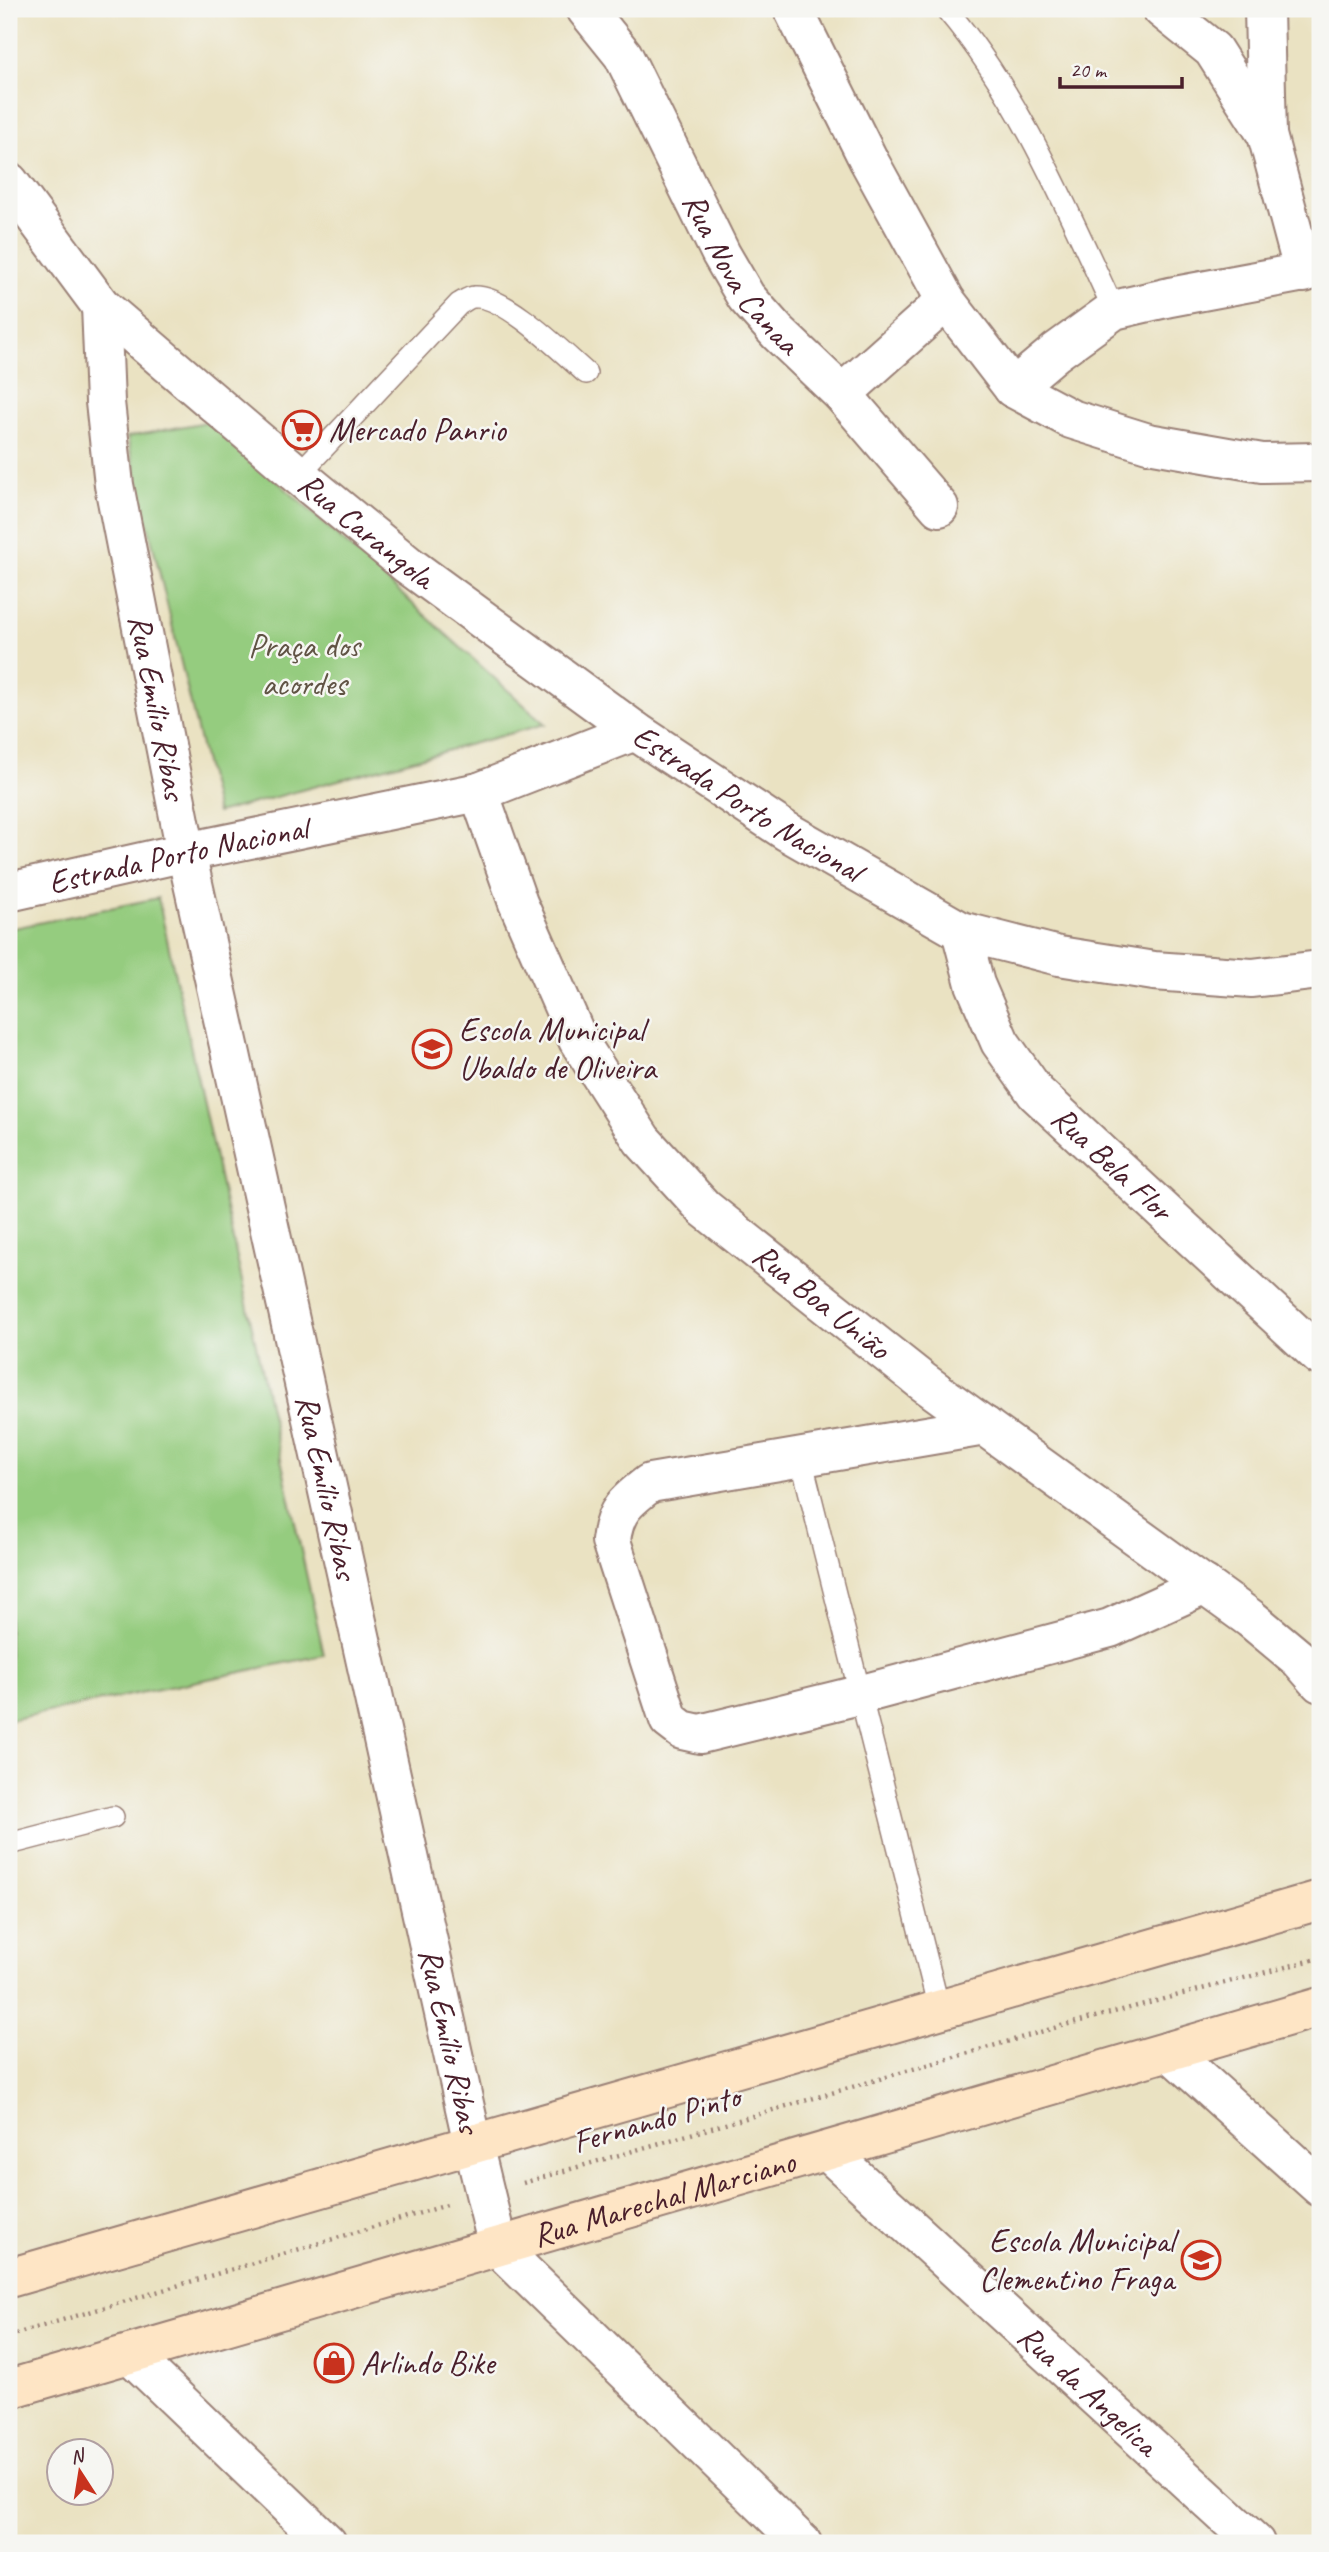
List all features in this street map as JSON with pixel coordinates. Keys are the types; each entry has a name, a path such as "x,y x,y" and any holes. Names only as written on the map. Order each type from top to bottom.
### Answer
{"main road":[{"path":"9,2278 1320,1900"},
{"name":"Rua Marechal Marciano","path":"9,2389 1320,2007"}],"street":[{"name":"Rua Nova Canaa","path":"586,9 623,55 721,254 746,296 778,332 842,394 939,507"},
{"path":"793,9 869,161 946,301 1013,388 1071,419 1148,443 1262,463 1320,462"},
{"path":"1013,388 1056,352 1114,310 1312,271 1266,135 1213,50 1162,9"},
{"path":"1266,135 1272,11"},
{"name":"Rua Carangola","path":"9,182 101,306 298,475 408,565 635,731"},
{"path":"842,394 946,301"},
{"name":"Rua Emílio Ribas","path":"101,306 105,402 114,485 186,852 498,2247"},
{"name":"Estrada Porto Nacional","path":"9,892 186,852 479,792 635,731 786,831 961,931 1059,956 1154,971 1252,978 1320,970"},
{"name":"Rua Boa União","path":"479,792 518,903 578,1040 642,1140 704,1208 922,1381 1251,1619 1299,1659 1320,1683"},
{"name":"Rua Bela Flor","path":"961,931 975,985 1000,1042 1036,1093 1320,1356"},
{"path":"985,1426 650,1483 630,1498 613,1520 611,1541 669,1720 682,1730 700,1734 859,1695 1110,1628 1205,1585"},
{"path":"1169,2051 1320,2187"},
{"name":"Rua da Angelica","path":"827,2151 1255,2543"},
{"path":"498,2247 802,2543"},
{"path":"130,2354 327,2543"}],"lane":[{"path":"946,9 976,44 1023,124 1114,310"},
{"path":"298,475 459,304 472,297 491,300 515,313 586,373"},
{"path":"801,1458 939,2009"},
{"path":"9,1844 113,1816"}],"path":[{"name":"Fernando Pinto","path":"9,2336 1062,2026 1320,1958"}],"green space":[{"name":"Praça dos acordes","path":"211,421 545,724 217,813 127,437"},
{"path":"158,898 324,1655 9,1720 9,929"}],"place":[{"name":"Mercado Panrio","path":"302,430"},
{"name":"Escola Municipal Ubaldo de Oliveira","path":"432,1049"},
{"name":"Escola Municipal Clementino Fraga","path":"1201,2260"},
{"name":"Arlindo Bike","path":"334,2363"}]}
